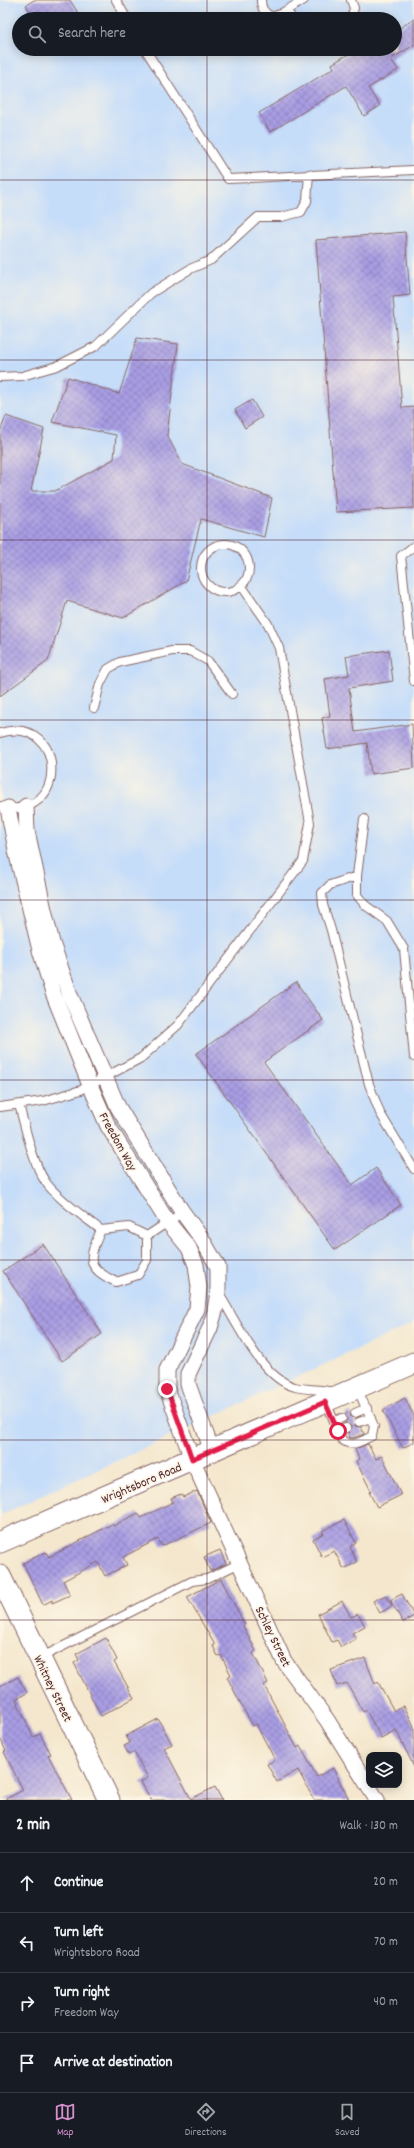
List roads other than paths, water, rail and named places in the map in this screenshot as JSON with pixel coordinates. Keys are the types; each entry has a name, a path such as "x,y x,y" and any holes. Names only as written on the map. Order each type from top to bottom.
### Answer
{"main road":[{"name":"Wrightsboro Road","path":"0,1542 414,1363"},
{"name":"Whitney Street","path":"0,1576 39,1659 109,1800"}],"street":[{"name":"Freedom Way","path":"26,806 27,831 52,943 70,995 118,1107 183,1212 202,1239 218,1267 218,1292 210,1328 188,1374 188,1384 212,1451"},
{"name":"Freedom Way","path":"4,807 40,950 56,1001 90,1085 108,1126 168,1222 189,1248 196,1265 199,1287 197,1309 167,1370 167,1389 192,1459"},
{"name":"Schley Street","path":"192,1459 284,1661 327,1720 377,1800"}],"lane":[{"path":"116,0 122,12"},
{"path":"261,0 261,6 264,12"},
{"path":"286,11 304,0"},
{"path":"351,0 354,8 353,12"},
{"path":"149,56 228,179 414,170"},
{"path":"0,377 22,376 57,366 96,346 151,294 190,269 211,260 258,218 281,217 301,212 307,201 309,174"},
{"path":"220,544 228,544 243,551 247,560 249,571 241,585 228,591 223,591 209,585 203,577 201,563 211,548 220,544"},
{"path":"414,546 401,556 414,681"},
{"path":"0,1107 43,1101 90,1085 141,1058 178,1025 302,861 310,822 279,648 268,624 241,585"},
{"path":"94,708 100,684 108,669 120,662 172,651 190,651 208,661 232,694"},
{"path":"0,733 9,730 31,734 44,745 52,760 53,772 50,784 43,795 26,806 4,807"},
{"path":"364,819 357,876 357,895 365,905 388,921 404,948 414,1057"},
{"path":"357,876 330,885 322,893 323,905 331,930 369,1084 380,1113 414,1169"},
{"path":"19,1105 30,1146 45,1182 82,1216 101,1230 129,1227 147,1236"},
{"path":"147,1236 183,1212"},
{"path":"101,1230 92,1250 92,1264 99,1274 116,1282 138,1276 147,1260 147,1236"},
{"path":"218,1292 262,1363 272,1374 295,1386 318,1388 342,1394 367,1408 374,1426 372,1436 352,1445 342,1440 342,1429 338,1420 342,1394"},
{"path":"355,1413 367,1408"},
{"path":"359,1422 371,1418"},
{"path":"39,1659 192,1581 208,1579 240,1563"}]}
